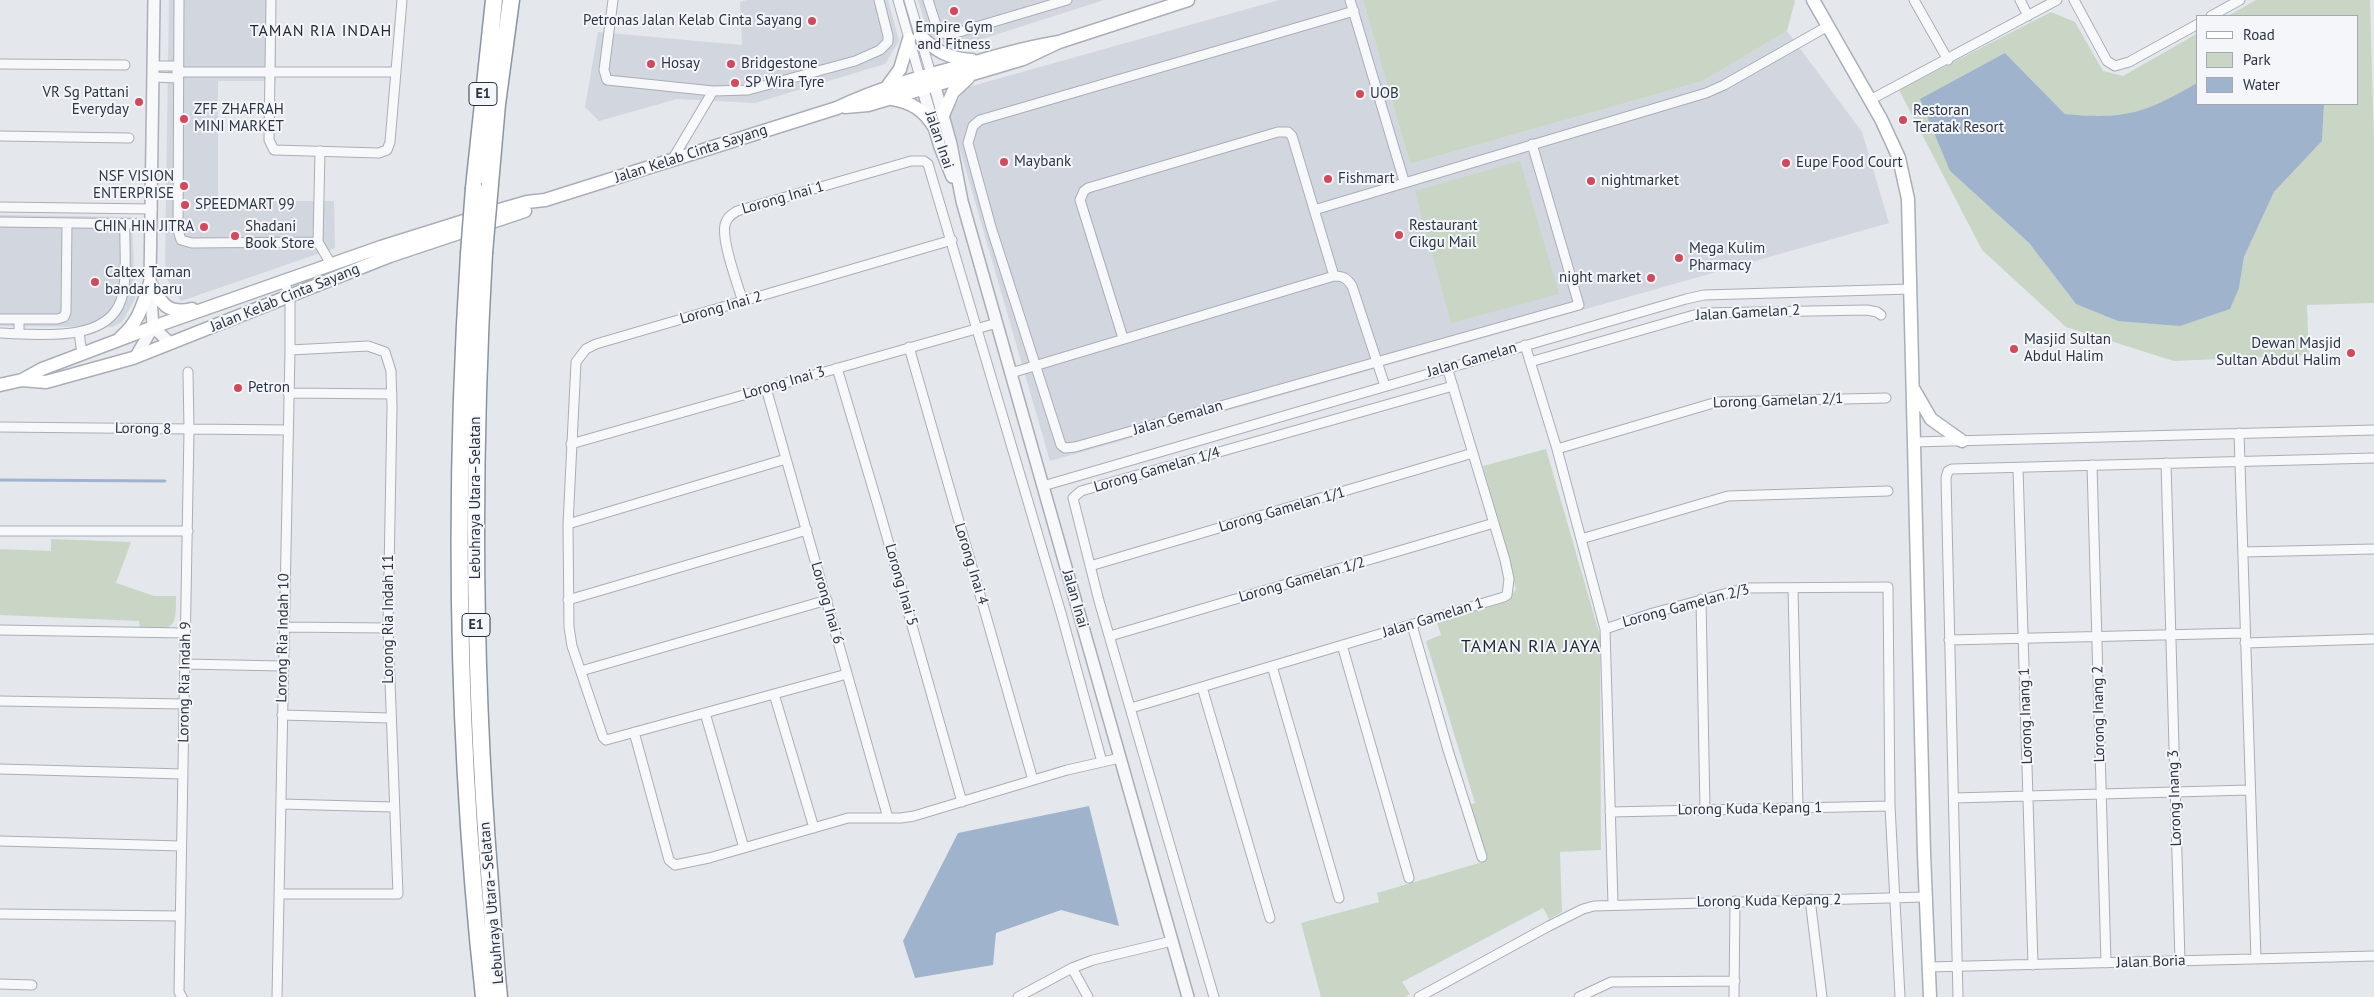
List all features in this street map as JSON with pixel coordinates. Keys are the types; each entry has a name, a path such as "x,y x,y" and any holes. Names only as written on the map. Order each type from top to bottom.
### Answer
{"highway":[{"name":"Lebuhraya Utara–Selatan","path":"494,0 474,188 477,253 476,617 483,801 499,997"},
{"name":"Lebuhraya Utara–Selatan","path":"484,997 461,700 459,425 477,253 490,184 497,104 511,0"}],"main road":[{"name":"Jalan Kelab Cinta Sayang","path":"0,385 22,380 42,369 115,343 153,327 331,264 496,211 527,202 545,200 837,108 865,94 889,93 980,66 1023,60 1059,42 1188,0"},
{"path":"1813,0 1870,100 1899,158 1907,186 1925,897 1930,997"},
{"path":"934,127 916,107 889,93 914,37 946,55 980,66 952,92 943,115"},
{"name":"Jalan Kelab Cinta Sayang","path":"22,380 46,382 94,370 136,356 290,297 390,256 530,209 545,200"},
{"path":"150,284 164,305 172,310 181,312 209,308"},
{"path":"115,343 133,327 139,316 150,284"},
{"path":"1912,386 1931,420 1962,441"}],"street":[{"path":"136,356 153,327 150,284 154,0"},
{"path":"179,0 177,72 178,230 182,240 192,243 318,242"},
{"path":"271,0 270,146 274,150 379,153 387,150 390,142 402,0"},
{"path":"613,0 604,70 607,80 713,90 748,90 762,87 855,60 880,50 888,42 888,36 879,0"},
{"path":"898,0 914,37 927,82"},
{"path":"909,0 914,37"},
{"path":"928,0 937,28 940,32 949,35 1067,0"},
{"path":"1154,11 1162,0"},
{"path":"1350,0 1404,182"},
{"path":"1914,0 1948,60"},
{"path":"2020,0 2028,16"},
{"path":"1870,100 1948,60 2057,0"},
{"path":"2074,0 2106,61 2115,66 2129,62 2196,25"},
{"path":"2213,15 2240,0"},
{"path":"1034,365 991,227 968,143 969,134 975,123 1073,92 1354,11"},
{"path":"1314,210 1716,89 1828,26"},
{"path":"0,64 125,65"},
{"path":"153,72 396,72"},
{"name":"Jalan Inai","path":"927,82 943,115 962,201 1188,997"},
{"name":"Jalan Inai","path":"927,82 934,127 962,201"},
{"path":"672,160 713,90"},
{"path":"1123,338 1082,205 1081,196 1088,188 1284,131 1292,136 1334,276"},
{"path":"0,136 129,138"},
{"path":"1377,361 1579,305 1532,144"},
{"path":"320,151 318,242 331,264"},
{"name":"Lorong Inai 1","path":"743,302 724,230 730,215 737,211 911,161 924,161 931,170 952,240"},
{"path":"0,208 152,208"},
{"path":"0,222 151,224"},
{"path":"0,319 57,319 64,317 66,312 67,223"},
{"path":"0,333 78,332 102,323 117,309 121,300 125,224"},
{"path":"952,240 1061,613 1102,762"},
{"name":"Lorong Inai 2","path":"634,732 606,740 600,733 570,636 568,524 574,369 580,355 586,349 952,240"},
{"path":"1011,373 1334,276 1346,278 1352,286 1385,386"},
{"name":"Lorong Ria Indah 10","path":"277,997 282,666 290,350 290,297 284,281"},
{"name":"Jalan Gamelan","path":"1043,486 1447,367 1704,295 1911,289"},
{"name":"Jalan Gamelan 2","path":"1530,362 1701,313 1867,310 1878,312 1881,315"},
{"path":"19,319 19,334"},
{"name":"Lorong Inai 3","path":"571,444 996,323"},
{"path":"153,327 169,342"},
{"path":"78,332 82,354"},
{"path":"1525,345 1557,449 1605,629 1613,904"},
{"name":"Lorong Ria Indah 11","path":"280,894 398,894 388,628 392,394 389,360 385,352 368,346 290,350"},
{"name":"Lorong Inai 4","path":"910,347 1033,780"},
{"name":"Jalan Gemalan","path":"1034,365 1061,446 1069,449 1377,361"},
{"name":"Jalan Gamelan 1","path":"1131,708 1504,597 1507,594 1510,578 1447,367"},
{"name":"Lorong Inai 5","path":"837,368 962,802"},
{"name":"Lorong Ria Indah 9","path":"181,995 180,916 188,531 188,372"},
{"name":"Lorong Gamelan 1/4","path":"1214,997 1072,502 1075,495 1081,491 1453,386"},
{"name":"Lorong Inai 6","path":"766,388 888,818"},
{"path":"288,393 392,394"},
{"name":"Lorong Gamelan 2/1","path":"1557,449 1717,402 1886,398"},
{"name":"Lorong 8","path":"0,427 287,430"},
{"path":"1913,442 2374,430"},
{"path":"2239,433 2249,790 2256,959"},
{"name":"Lorong Gamelan 1/1","path":"1090,566 1473,453"},
{"path":"1958,997 1946,474 1952,469 2374,458"},
{"path":"568,524 786,459"},
{"name":"Lorong Inang 3","path":"2166,464 2180,961"},
{"name":"Lorong Inang 2","path":"2092,465 2106,963"},
{"name":"Lorong Inang 1","path":"2018,468 2033,965"},
{"path":"1581,539 1728,496 1888,491"},
{"name":"Lorong Gamelan 1/2","path":"1110,636 1494,523"},
{"path":"568,600 807,530"},
{"path":"0,531 188,531"},
{"path":"2243,552 2374,549"},
{"name":"Lorong Gamelan 2/3","path":"1605,629 1700,599 1746,588 1888,587 1890,806"},
{"path":"1793,588 1798,808"},
{"path":"1700,599 1706,810"},
{"path":"581,671 826,600"},
{"path":"1412,624 1482,857"},
{"path":"283,627 388,628"},
{"path":"0,630 186,633"},
{"path":"1949,640 2245,633"},
{"path":"2245,643 2374,638"},
{"path":"1342,645 1410,878"},
{"path":"185,664 282,666"},
{"path":"1272,666 1339,898"},
{"path":"847,674 634,732 669,860 675,865 682,865 848,818 914,816 1033,780 1120,758"},
{"path":"1202,687 1270,918"},
{"path":"774,694 814,828"},
{"path":"0,701 184,704"},
{"path":"704,713 744,848"},
{"path":"282,715 390,718"},
{"path":"0,770 183,774"},
{"path":"1954,798 2249,790"},
{"path":"281,804 394,807"},
{"path":"1890,806 1893,898 1900,997"},
{"name":"Lorong Kuda Kepang 1","path":"1610,812 1890,806"},
{"path":"0,841 181,846"},
{"name":"Lorong Kuda Kepang 2","path":"1419,997 1583,909 1613,904 1925,897"},
{"path":"1810,900 1822,997"},
{"path":"1734,997 1735,901"},
{"path":"0,914 180,916"},
{"path":"1018,997 1072,968 1093,960 1172,941"},
{"name":"Jalan Boria","path":"1928,967 2374,956"},
{"path":"1072,968 1088,997"},
{"path":"1579,997 1610,982 1735,981"},
{"path":"0,984 32,985"}],"shaded area":[{"name":"TAMAN RIA INDAH","path":"169,0 276,0 276,81 218,81 218,201 334,201 335,248 181,301 168,281 165,263"},
{"path":"747,0 888,0 899,41 885,64 755,103 677,99 599,121 585,107 598,32 742,45 740,2"},
{"path":"918,0 1104,0 954,48 928,33"},
{"path":"1279,0 1363,0 1410,164 1703,81 1787,31 1862,132 1889,223 1050,461 950,115 965,88"},
{"path":"0,215 132,217 135,299 122,322 113,327 0,326"}],"green space":[{"path":"1363,0 1795,1 1787,31 1703,81 1410,164"},
{"path":"2256,0 2370,0 2374,146 2374,303 2307,305 2309,355 2174,361 2066,327 1982,250 1899,90 2051,12 2075,22 2103,71 2123,76 2196,34 2196,83 2149,108 2120,115 2086,116 2065,114 2005,53 1950,171 2029,243 2076,304 2239,288 2244,257 2274,192 2322,141 2324,105 2359,105 2359,15 2230,15"},
{"path":"1520,161 1559,294 1451,323 1415,191"},
{"path":"1546,449 1600,636 1601,850 1560,852 1562,912 1549,919 1543,908 1402,982 1410,994 1405,997 1321,997 1301,923 1379,902 1377,893 1486,861 1470,805 1475,803 1426,641 1441,635 1437,623 1507,602 1516,589 1483,466"},
{"path":"51,539 131,542 116,583 154,596 176,596 174,622 171,626 166,627 140,628 139,621 0,615 0,549 51,551"}],"water":[{"path":"2005,53 2065,114 2103,116 2134,112 2164,101 2196,83 2196,105 2324,105 2322,141 2274,192 2244,257 2239,288 2230,309 2180,326 2118,321 2076,304 2029,243 1950,171 1920,99"},
{"path":"1089,806 1119,926 1061,910 996,933 993,965 915,978 903,941 958,833"}],"waterway":[{"path":"0,480 165,481"}],"place":[{"name":"Empire Gym and Fitness","path":"954,11"},
{"name":"Petronas Jalan Kelab Cinta Sayang","path":"812,21"},
{"name":"Hosay","path":"651,64"},
{"name":"Bridgestone","path":"731,64"},
{"name":"SP Wira Tyre","path":"735,83"},
{"name":"UOB","path":"1360,94"},
{"name":"VR Sg Pattani Everyday","path":"139,102"},
{"name":"ZFF ZHAFRAH MINI MARKET","path":"184,119"},
{"name":"Restoran Teratak Resort","path":"1903,120"},
{"name":"Maybank","path":"1004,162"},
{"name":"Eupe Food Court","path":"1786,163"},
{"name":"Fishmart","path":"1328,179"},
{"name":"nightmarket","path":"1591,181"},
{"name":"NSF VISION ENTERPRISE","path":"184,186"},
{"name":"SPEEDMART 99","path":"185,205"},
{"name":"CHIN HIN JITRA","path":"204,227"},
{"name":"Restaurant Cikgu Mail","path":"1399,235"},
{"name":"Shadani Book Store","path":"235,236"},
{"name":"Mega Kulim Pharmacy","path":"1679,258"},
{"name":"night market","path":"1651,278"},
{"name":"Caltex Taman bandar baru","path":"95,282"},
{"name":"Masjid Sultan Abdul Halim","path":"2014,349"},
{"name":"Dewan Masjid Sultan Abdul Halim","path":"2351,353"},
{"name":"Petron","path":"238,388"}],"district":[{"name":"TAMAN RIA INDAH","path":"321,31"},
{"name":"TAMAN RIA JAYA","path":"1531,647"}]}
